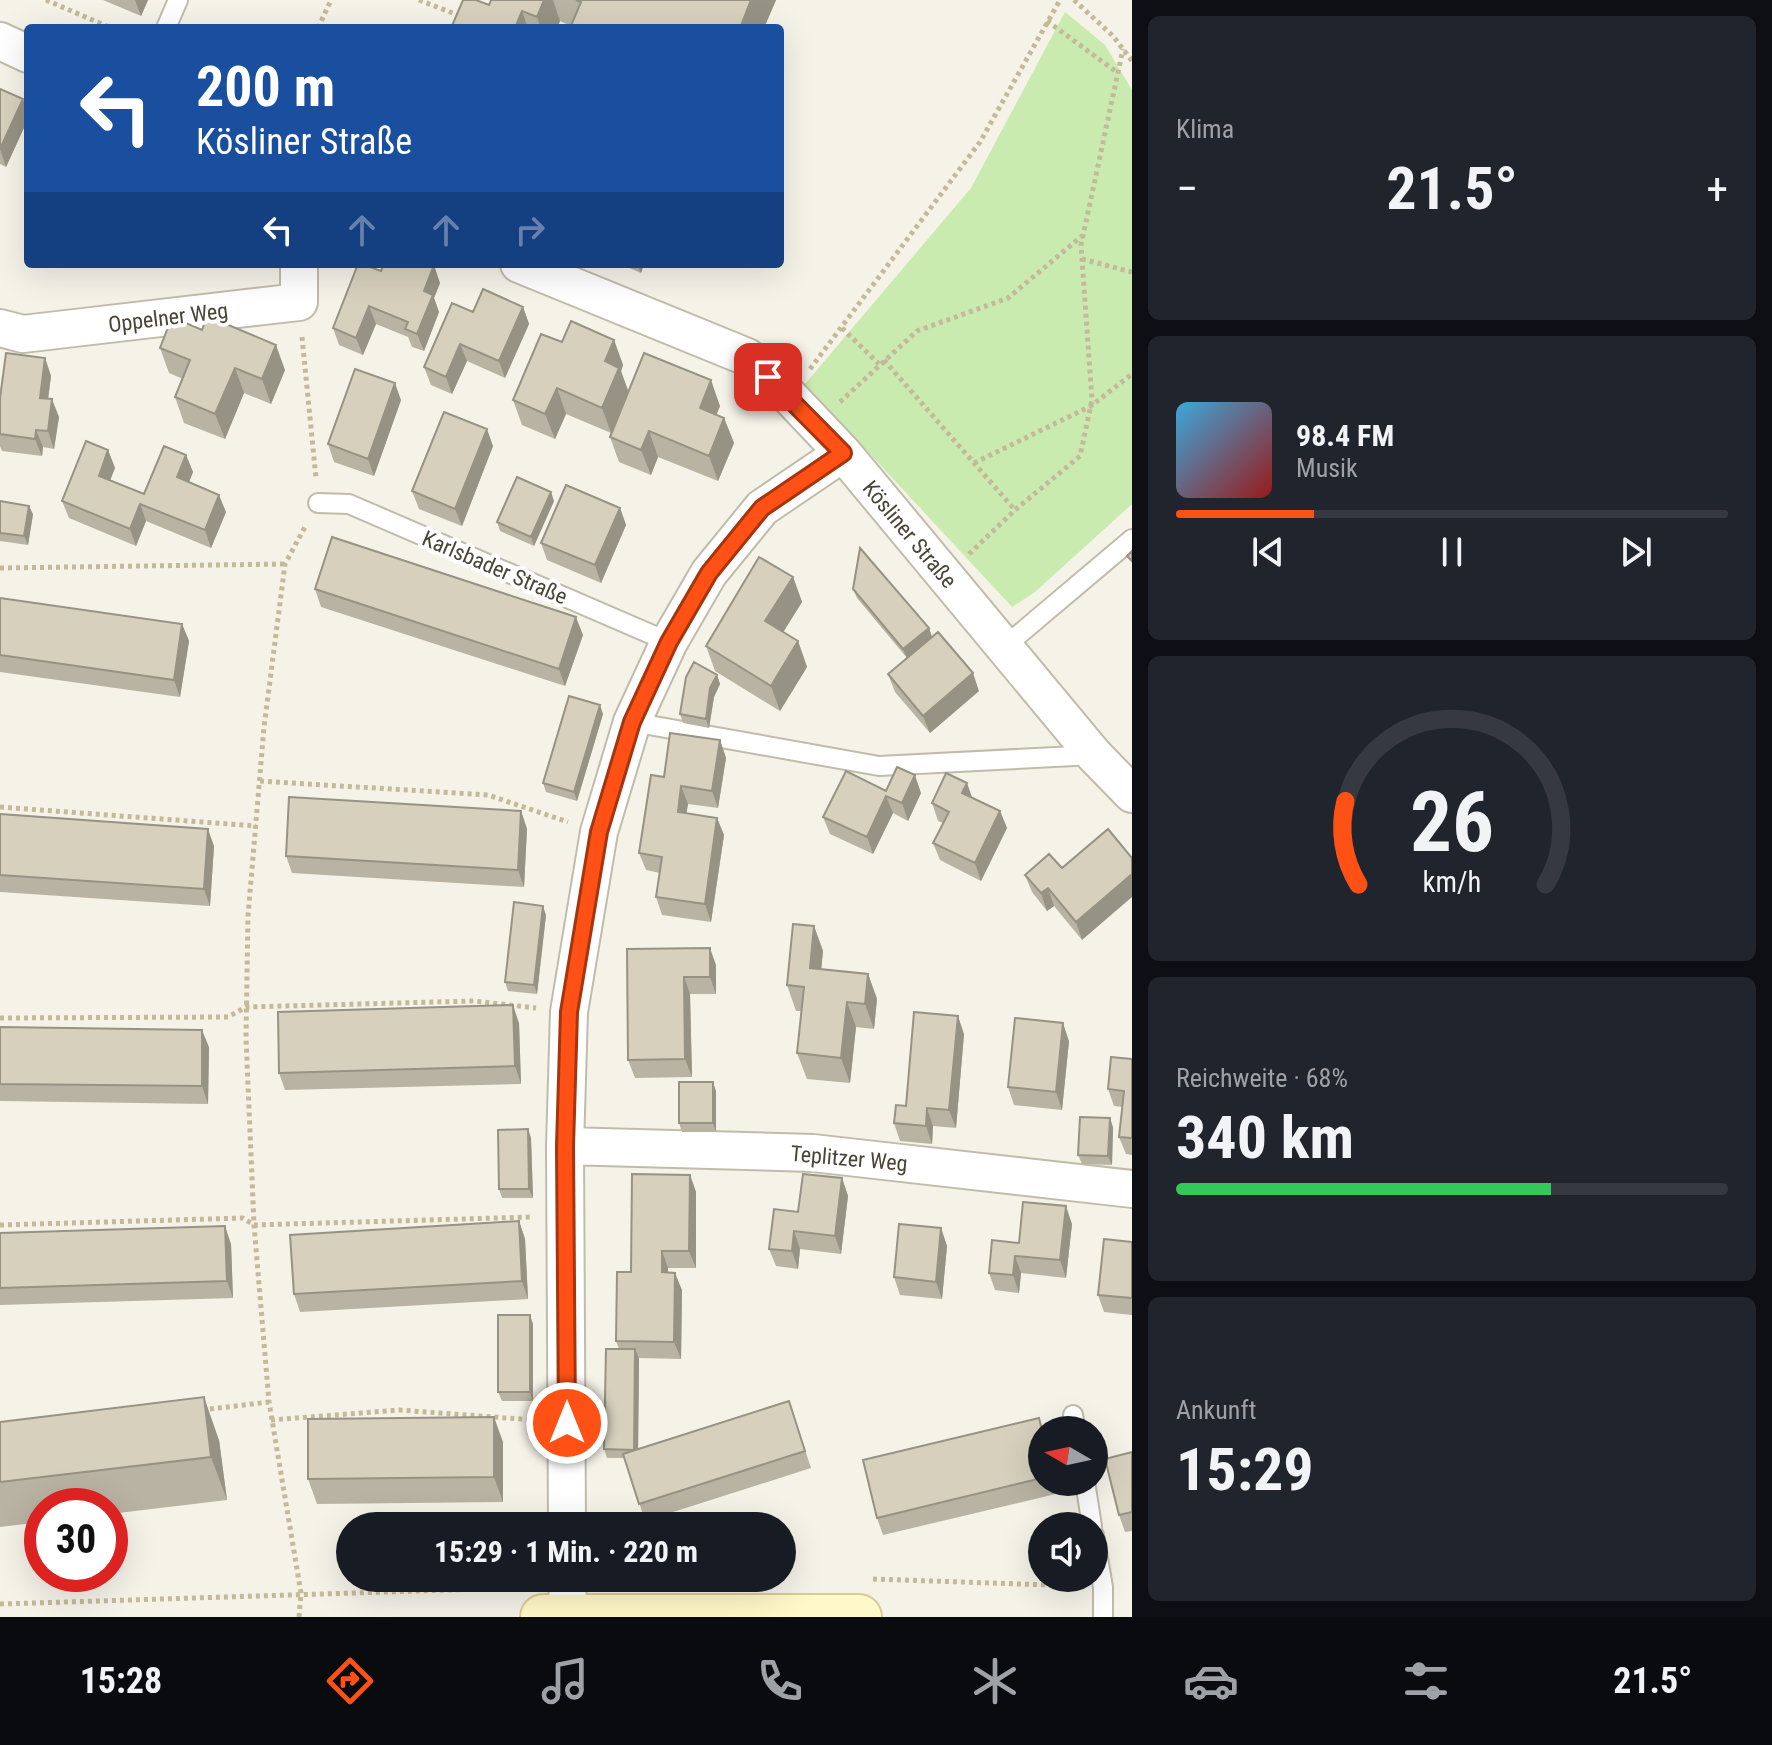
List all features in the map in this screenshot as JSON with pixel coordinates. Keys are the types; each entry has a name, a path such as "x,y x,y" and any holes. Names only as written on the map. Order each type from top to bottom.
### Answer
{"street":[{"path":"0,41 24,52"},
{"path":"299,268 299,302"},
{"name":"Kösliner Straße","path":"529,268 747,357 843,453 1094,755 1132,794"},
{"name":"Oppelner Weg","path":"0,328 23,334 299,302"},
{"path":"567,1512 565,1146 569,1012 599,832 632,722 669,642 709,573 762,508 843,453"},
{"name":"Teplitzer Weg","path":"565,1146 813,1153 1132,1189"},
{"path":"563,1603 859,1617"}],"lane":[{"path":"168,24 178,0"},
{"name":"Karlsbader Straße","path":"318,503 349,504 669,642"},
{"path":"1004,647 1132,539"},
{"path":"632,722 879,766 1094,755"},
{"path":"1103,1592 1103,1617"}],"path":[{"path":"46,0 102,24"},
{"path":"320,24 331,0"},
{"path":"419,0 475,22"},
{"path":"790,397 980,142 1060,0"},
{"path":"1074,0 1132,61"},
{"path":"1047,21 1118,73"},
{"path":"946,577 1015,510 1080,456 1091,406 1083,235 1123,49"},
{"path":"818,426 917,331 1008,298 1083,235"},
{"path":"1082,259 1132,272"},
{"path":"299,302 318,503 285,564 248,916 246,1007 254,1225 269,1402 301,1593 299,1617"},
{"path":"842,328 882,362 1015,510"},
{"path":"974,463 1091,406 1132,374"},
{"path":"0,568 285,564"},
{"path":"260,781 488,795 599,832"},
{"path":"0,807 256,826"},
{"path":"0,1018 228,1017 246,1007 474,1001 569,1012"},
{"path":"0,1225 243,1218 254,1225 565,1216"},
{"path":"190,1411 269,1402"},
{"path":"271,1420 399,1410 567,1423"},
{"path":"971,1582 1028,1584"},
{"path":"0,1604 301,1593 563,1603"}],"green space":[{"path":"1065,12 1105,45 1132,90 1132,504 1035,592 1012,607 805,384 971,188"}],"building":[{"path":"463,0 476,0 489,5 491,0 544,0 537,17 522,11 517,24 453,24"},
{"path":"576,0 751,0 742,24 572,24 581,2"},
{"path":"0,89 23,99 0,149"},
{"path":"356,268 381,271 382,268 433,268 424,291 433,295 417,334 405,329 408,322 369,306 356,338 333,328"},
{"path":"483,289 523,307 499,361 460,344 446,377 424,367 452,303 473,312"},
{"path":"207,316 276,345 262,379 235,368 215,414 175,397 190,360 160,348 172,317 202,330"},
{"path":"571,321 614,340 605,361 619,368 602,408 557,388 545,414 513,400 541,334 562,342"},
{"path":"6,353 45,358 40,398 52,399 48,431 36,430 35,439 0,434 0,398"},
{"path":"644,353 711,380 700,408 724,418 709,456 649,431 641,450 610,437"},
{"path":"355,369 395,383 368,459 328,444"},
{"path":"444,412 487,429 455,509 412,491"},
{"path":"86,441 108,450 99,476 144,494 164,446 186,455 177,477 219,495 205,530 140,504 130,529 62,501"},
{"path":"517,477 551,492 531,537 497,522"},
{"path":"566,485 620,508 595,565 541,543"},
{"path":"0,501 29,506 24,536 0,533"},
{"path":"332,537 576,617 559,669 315,589"},
{"path":"860,548 929,628 903,649 853,589"},
{"path":"759,557 793,577 765,621 798,641 771,686 706,646"},
{"path":"0,598 182,624 174,680 0,655"},
{"path":"938,632 973,673 923,716 888,674"},
{"path":"694,662 717,675 710,688 706,719 680,714 686,677"},
{"path":"569,696 600,705 574,792 543,783"},
{"path":"670,733 720,740 712,791 681,786 678,812 717,818 705,904 656,897 662,857 639,853 651,775 664,777"},
{"path":"897,767 915,775 902,803 886,796 867,837 823,817 846,771 886,791"},
{"path":"946,773 967,783 962,793 1000,811 975,863 933,843 949,812 932,803"},
{"path":"289,797 521,811 518,870 286,856"},
{"path":"0,814 208,829 204,889 0,875"},
{"path":"1108,829 1132,858 1132,874 1076,922 1048,888 1041,893 1025,875 1049,854 1062,868"},
{"path":"514,902 543,906 534,985 505,982"},
{"path":"793,924 814,926 810,968 868,974 865,1004 847,1002 841,1058 797,1053 804,987 787,985"},
{"path":"710,948 710,977 684,977 685,1059 628,1060 627,949"},
{"path":"513,1005 515,1066 279,1073 278,1012"},
{"path":"914,1012 958,1016 949,1110 927,1108 926,1126 894,1123 896,1105 906,1106"},
{"path":"1015,1018 1063,1023 1056,1092 1008,1087"},
{"path":"0,1027 202,1030 202,1086 0,1084"},
{"path":"1111,1057 1132,1059 1132,1138 1119,1137 1124,1091 1108,1089"},
{"path":"679,1082 713,1082 713,1123 679,1123"},
{"path":"1080,1117 1110,1118 1108,1156 1078,1155"},
{"path":"528,1129 529,1189 499,1189 498,1130"},
{"path":"632,1174 690,1175 689,1251 662,1251 662,1272 675,1273 674,1342 616,1341 617,1272 631,1272"},
{"path":"803,1174 842,1178 835,1236 794,1231 792,1251 769,1249 774,1209 798,1212"},
{"path":"1023,1202 1066,1206 1060,1260 1015,1256 1013,1275 989,1273 992,1240 1019,1243"},
{"path":"519,1221 522,1281 294,1294 290,1235"},
{"path":"899,1224 941,1228 936,1282 894,1277"},
{"path":"225,1226 227,1281 0,1288 0,1233"},
{"path":"1104,1239 1132,1242 1132,1298 1098,1295"},
{"path":"498,1315 530,1315 530,1392 498,1392"},
{"path":"606,1349 635,1349 634,1450 604,1449"},
{"path":"204,1397 211,1457 0,1482 0,1422"},
{"path":"789,1401 805,1451 639,1504 623,1454"},
{"path":"494,1417 494,1477 308,1479 308,1419"},
{"path":"1028,1421 1028,1481 877,1518 863,1460"},
{"path":"1132,1452 1132,1512 1119,1515 1108,1471 1108,1458"}],"route":[{"path":"567,1423 565,1146 569,1012 599,832 632,722 669,642 709,573 762,508 843,453 768,377"}]}
